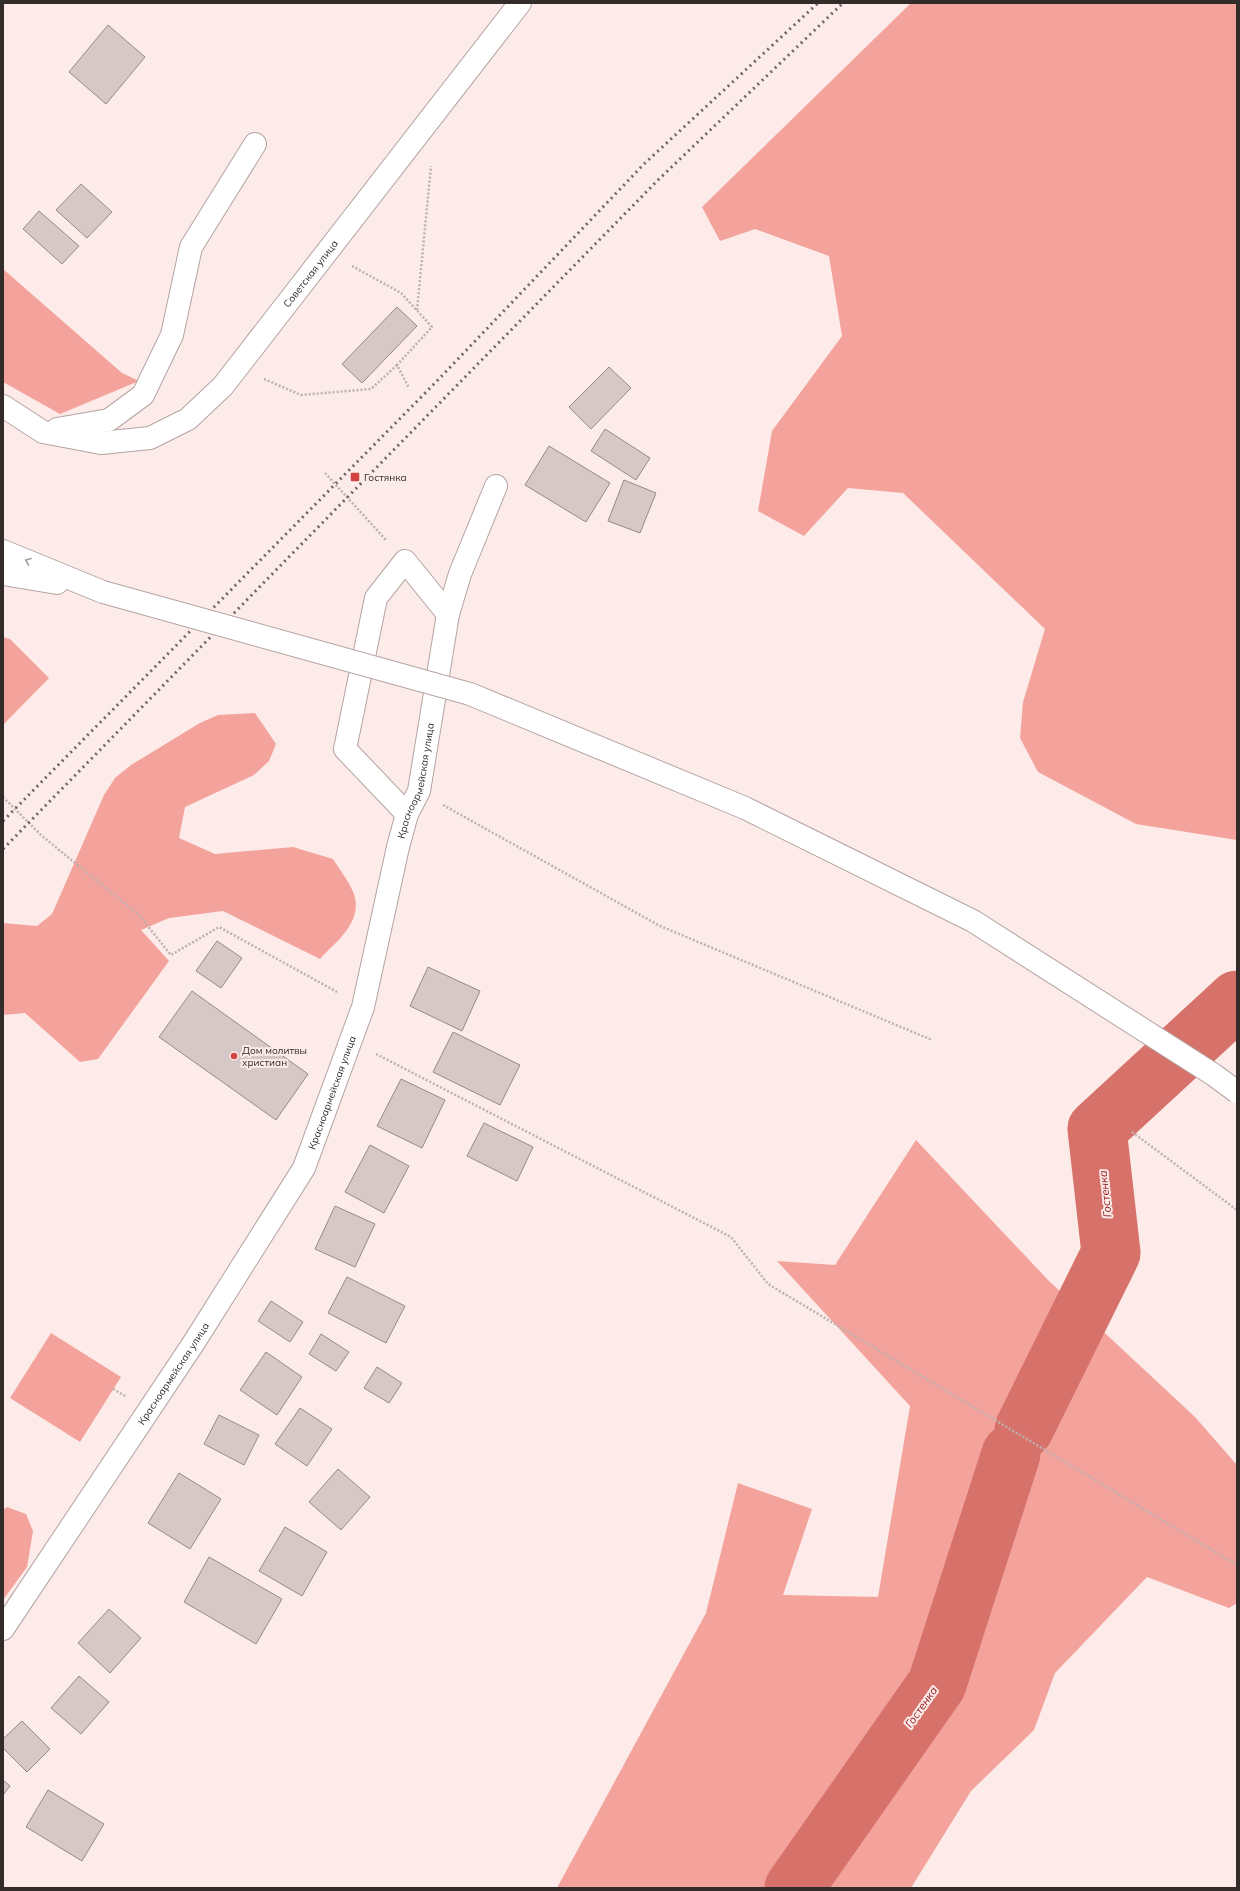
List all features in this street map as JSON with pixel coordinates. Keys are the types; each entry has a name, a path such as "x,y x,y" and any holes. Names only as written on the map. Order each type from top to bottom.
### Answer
{"street":[{"name":"Советская улица","path":"3,406 43,432 101,443 150,438 188,418 223,386 520,3"},
{"path":"43,432 109,420 143,395 172,335 191,247 255,144"},
{"name":"Красноармейская улица","path":"3,1629 193,1344 304,1168 363,1006 398,847 407,814 418,791 448,614 460,574 496,486"},
{"path":"3,551 103,592"},
{"path":"407,814 345,749 376,598 405,561 448,614"},
{"path":"3,574 103,592 470,694 745,808 973,921 1214,1075 1237,1092"}],"path":[{"path":"417,311 432,158"},
{"path":"260,377 301,394 371,389 397,365 432,327 401,293 350,266"},
{"path":"397,365 409,388"},
{"path":"325,473 405,561"},
{"path":"418,791 660,926 932,1040"},
{"path":"3,797 42,836 139,915 171,955 219,927 363,1006"},
{"path":"351,1041 731,1237 768,1284 1237,1565"},
{"path":"1132,1132 1237,1210"}],"shaded area":[{"path":"911,3 1237,3 1237,840 1136,824 1038,772 1020,738 1023,702 1045,629 903,493 848,488 804,536 758,511 772,431 842,336 829,256 755,229 720,241 702,207"},
{"path":"3,269 122,373 139,381 60,414 3,382"},
{"path":"3,637 10,639 49,678 3,725"},
{"path":"255,713 276,744 269,761 254,775 185,807 179,838 215,854 293,847 333,859 352,890 356,904 352,922 341,938 320,959 223,911 169,918 141,930 169,961 98,1059 80,1062 25,1013 3,1015 3,923 37,926 52,914 104,795 115,778 131,765 200,723 218,715"},
{"path":"916,1140 1048,1280 1195,1417 1237,1465 1237,1603 1229,1608 1147,1577 1055,1673 1034,1730 971,1791 911,1888 557,1888 706,1613 738,1483 812,1509 783,1595 878,1597 910,1406 777,1261 835,1265"},
{"path":"51,1333 121,1377 80,1442 10,1398"},
{"path":"7,1507 26,1514 33,1531 27,1567 3,1600 3,1510"}],"building":[{"path":"108,25 145,57 106,104 69,72"},
{"path":"81,184 112,212 87,238 56,210"},
{"path":"39,211 79,246 62,264 23,229"},
{"path":"397,307 417,326 362,383 342,364"},
{"path":"609,367 631,388 591,429 569,407"},
{"path":"605,429 650,458 636,480 591,451"},
{"path":"549,446 610,483 586,522 525,485"},
{"path":"624,480 656,493 640,533 608,521"},
{"path":"217,941 242,958 221,988 196,971"},
{"path":"428,967 480,991 462,1031 410,1006"},
{"name":"Дом молитвы христиан","path":"192,991 308,1074 276,1120 159,1037"},
{"path":"453,1032 520,1065 500,1105 433,1072"},
{"path":"401,1079 445,1100 422,1148 377,1126"},
{"path":"484,1123 533,1147 517,1181 467,1156"},
{"path":"370,1145 409,1166 384,1213 345,1192"},
{"path":"335,1206 375,1224 355,1267 315,1249"},
{"path":"347,1277 405,1306 386,1343 328,1313"},
{"path":"271,1301 303,1322 290,1342 258,1321"},
{"path":"321,1334 349,1352 336,1371 309,1354"},
{"path":"266,1352 302,1377 277,1415 240,1390"},
{"path":"377,1367 402,1383 389,1403 364,1388"},
{"path":"300,1408 332,1429 307,1466 275,1444"},
{"path":"219,1415 259,1435 244,1465 204,1444"},
{"path":"338,1469 370,1497 341,1530 309,1502"},
{"path":"179,1473 221,1499 190,1549 148,1523"},
{"path":"285,1527 327,1552 302,1596 259,1571"},
{"path":"209,1557 282,1599 256,1644 184,1602"},
{"path":"109,1609 141,1638 110,1673 78,1643"},
{"path":"79,1676 109,1702 81,1734 51,1708"},
{"path":"22,1721 50,1749 27,1772 3,1748 3,1739"},
{"path":"3,1780 10,1786 3,1795"},
{"path":"48,1790 104,1824 82,1861 26,1827"}],"waterway":[{"name":"Гостенка","path":"1024,1429 1111,1253 1097,1129 1237,1000"},
{"name":"Гостенка","path":"794,1888 937,1684 1011,1454"}],"railway":[{"path":"3,821 436,382 644,164 818,3"},
{"path":"3,849 657,181 843,3"}],"place":[{"name":"Гостянка","path":"355,477"},
{"name":"Дом молитвы христиан","path":"234,1056"}]}
